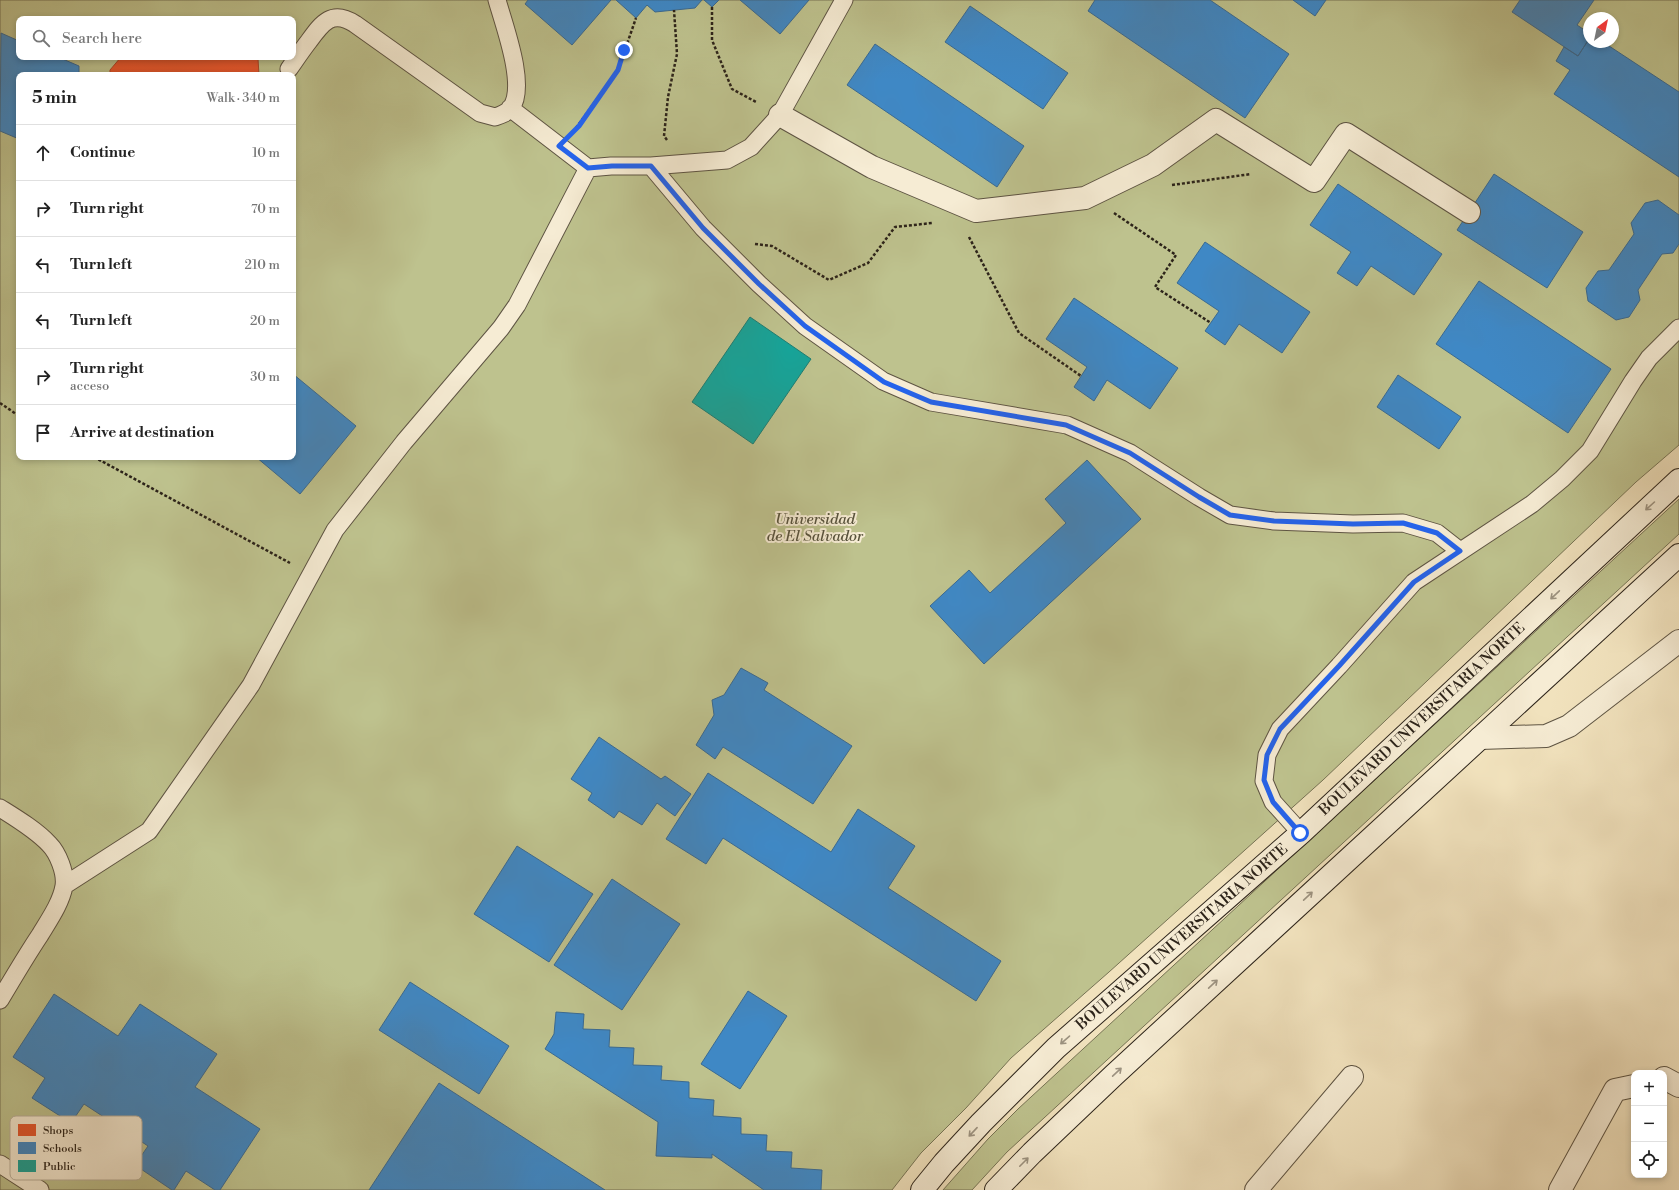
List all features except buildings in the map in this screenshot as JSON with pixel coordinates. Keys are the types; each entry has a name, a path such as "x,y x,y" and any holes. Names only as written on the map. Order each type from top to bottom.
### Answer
{"main road":[{"path":"780,115 872,167 976,211 1085,198 1153,165 1216,120 1314,181 1346,134 1469,212"},
{"name":"BOULEVARD UNIVERSITARIA NORTE","path":"922,1190 944,1163 981,1123 1056,1048 1300,833 1679,480"},
{"path":"996,1190 1092,1096 1679,554"},
{"path":"1480,738 1546,736 1569,726 1679,641"},
{"path":"1256,1190 1352,1077"},
{"path":"1667,1080 1679,1086"},
{"path":"1560,1190 1625,1088"}],"lane":[{"path":"296,59 323,22 334,18 345,19 355,24 480,113 495,118 510,108 517,91 515,70 497,0"},
{"path":"510,108 588,168 612,166 651,166 727,160 752,147 780,115 844,0"},
{"path":"289,69 296,60"},
{"path":"651,166 703,228 759,284 805,326 884,382 931,402 1066,425 1130,453 1230,515 1274,521 1353,524 1403,523 1437,533 1460,551"},
{"path":"65,885 149,831 251,685 335,530 404,442 505,323 517,305 588,168"},
{"path":"1300,833 1273,802 1264,780 1267,755 1280,729 1414,582 1532,504 1562,479 1590,451 1649,358 1679,328"},
{"path":"0,808 26,824 49,844 62,868 65,885 61,897 50,917 0,1000"},
{"path":"0,1164 10,1170"},
{"path":"25,1180 40,1190"}],"path":[{"path":"712,7 712,40 732,89 780,115"},
{"path":"674,10 676,54 668,96 664,136 682,164"},
{"path":"559,146 579,126 618,70 636,18"},
{"path":"1108,210 1176,255 1155,287 1211,323"},
{"path":"966,233 1019,332 1082,376"},
{"path":"0,403 16,414"},
{"path":"99,460 273,555 312,573"}],"green space":[{"name":"Universidad de El Salvador","path":"0,0 1679,0 1679,445 1636,482 1323,780 1011,1058 966,1108 921,1153 892,1190 0,1190"},
{"path":"1679,499 1679,534 1007,1152 972,1190 943,1190 988,1139 1018,1109"}],"route":[{"path":"624,50 618,70 579,126 559,146 588,168 612,166 651,166 703,228 759,284 805,326 884,382 931,402 1012,414 1066,425 1130,453 1230,515 1274,521 1353,524 1403,523 1437,533 1460,551 1414,582 1280,729 1267,755 1264,780 1273,802 1300,833"}]}
